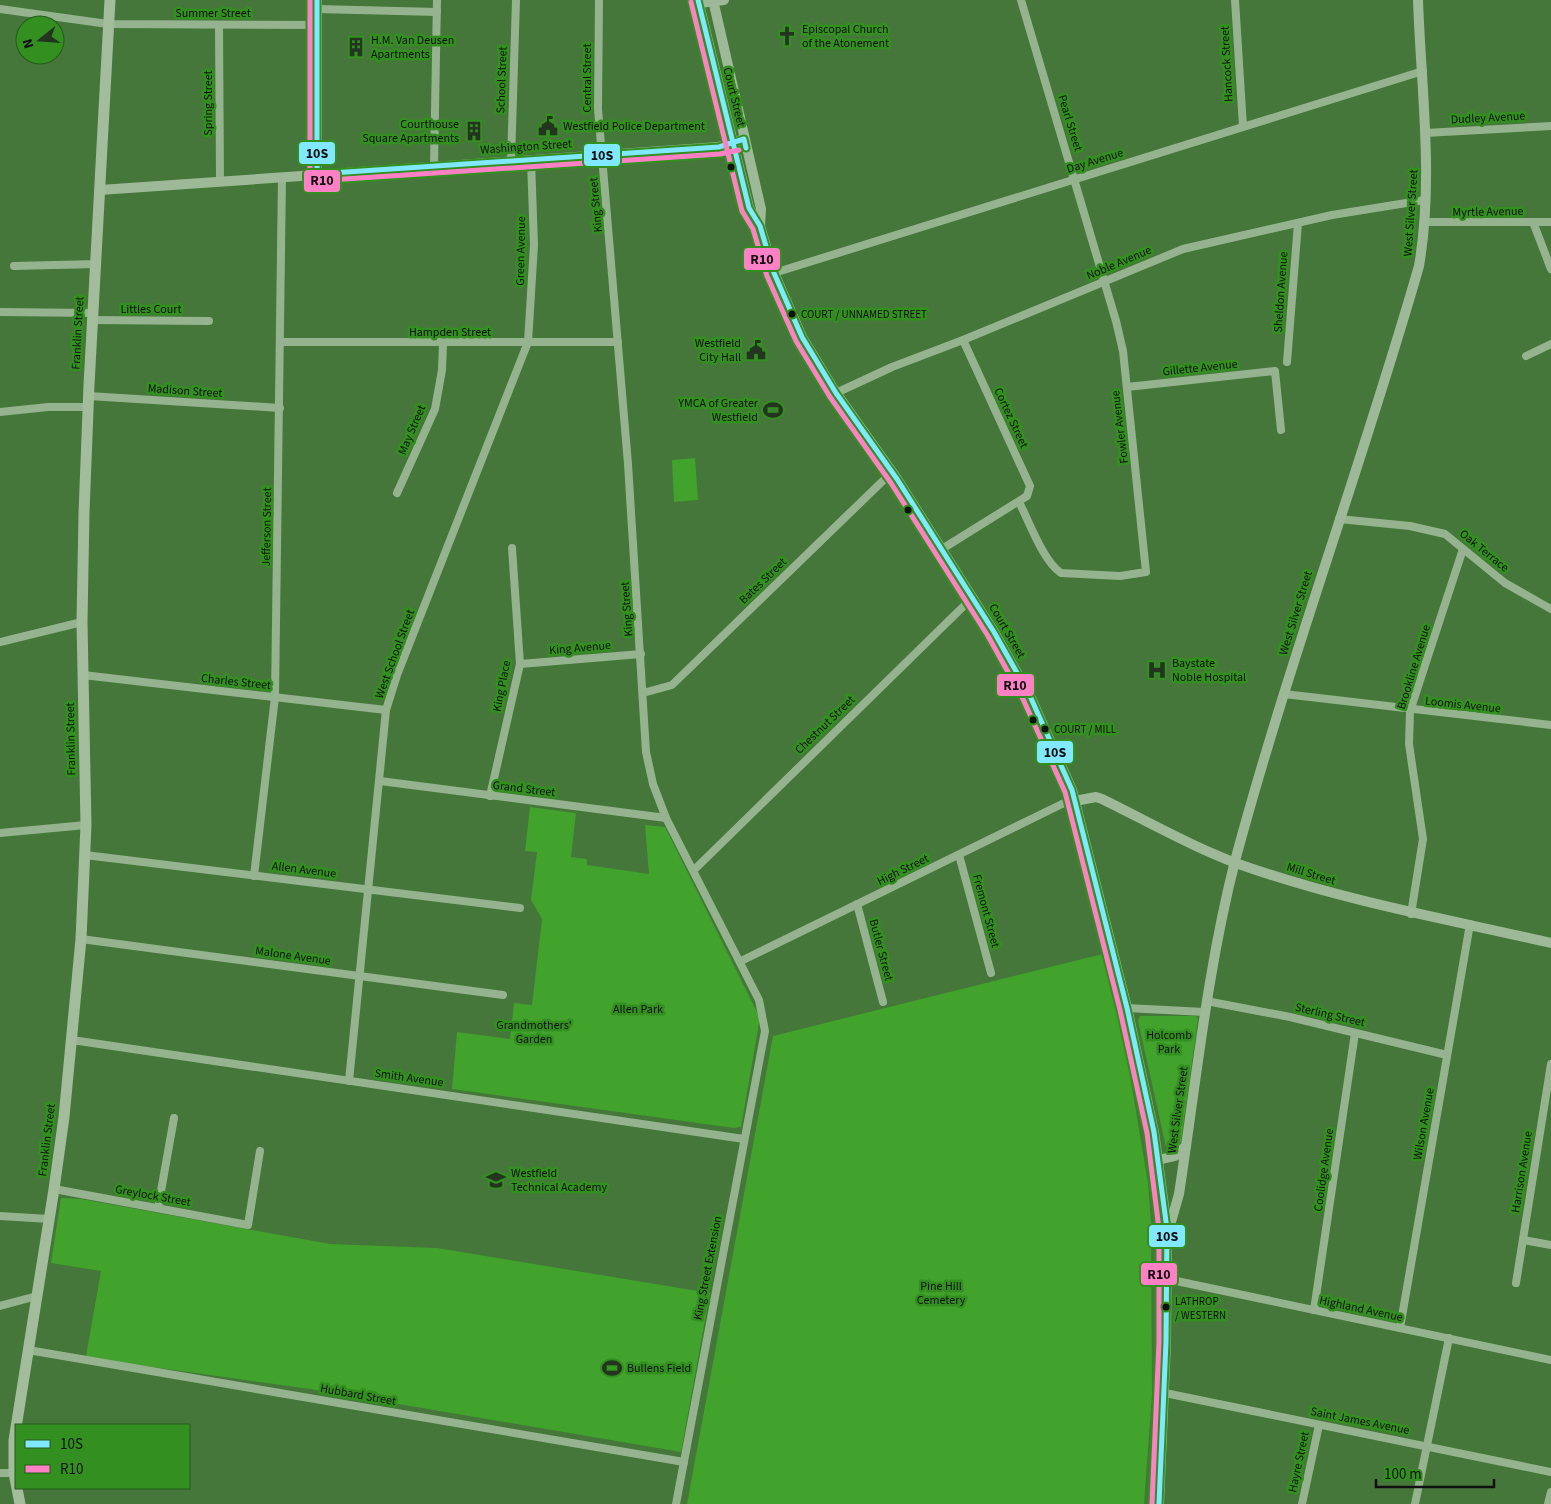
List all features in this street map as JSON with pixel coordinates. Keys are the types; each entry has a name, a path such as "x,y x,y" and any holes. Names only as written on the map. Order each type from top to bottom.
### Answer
{"main road":[{"name":"Franklin Street","path":"16,1424 54,1189 72,1040 81,939 86,825 82,622 88,402 110,0"},
{"path":"698,2 717,0"},
{"name":"Court Street","path":"717,0 744,139 761,209 760,226"},
{"name":"West Silver Street","path":"1167,1234 1178,1194 1214,953 1235,862 1284,694 1419,266 1426,200 1423,71 1418,0"},
{"name":"Court Street","path":"698,2 749,208 760,226 774,273 802,337 836,393 892,472 973,597 1030,696 1064,770 1075,801 1127,1008 1154,1132 1167,1234"},
{"path":"317,5 317,174"},
{"path":"715,73 730,69"},
{"name":"Washington Street","path":"100,190 718,147 744,139"},
{"name":"Mill Street","path":"1075,801 1096,797 1102,799 1235,862 1328,893 1411,914 1470,924 1551,943"},
{"path":"1158,1160 1175,1156 1186,1146"},
{"path":"1159,1504 1165,1393 1167,1234"},
{"name":"Franklin Street","path":"15,1434 15,1477"},
{"name":"Franklin Street","path":"18,1489 21,1504"}],"street":[{"path":"434,166 437,0"},
{"name":"School Street","path":"511,161 516,0"},
{"name":"Central Street","path":"599,0 598,88 602,155"},
{"name":"Pearl Street","path":"1021,0 1104,282"},
{"name":"Hancock Street","path":"1235,0 1242,126"},
{"path":"317,5 437,12"},
{"name":"Summer Street","path":"0,9 108,24 317,25"},
{"name":"Spring Street","path":"219,25 220,181"},
{"name":"Day Avenue","path":"774,273 1423,71"},
{"name":"Dudley Avenue","path":"1425,133 1551,126"},
{"name":"King Street","path":"602,155 641,654 646,752 653,784 666,818 741,961 763,1010 764,1036"},
{"name":"Green Avenue","path":"528,342 534,253 531,160"},
{"name":"Jefferson Street","path":"254,876 275,697 282,177"},
{"name":"Noble Avenue","path":"836,393 892,367 963,340 1183,249 1298,223 1426,200"},
{"name":"Myrtle Avenue","path":"1425,222 1551,222"},
{"path":"1533,222 1551,269"},
{"name":"Sheldon Avenue","path":"1287,362 1298,223"},
{"path":"14,266 96,264"},
{"name":"Fowler Avenue","path":"1019,502 1055,569 1068,574 1120,576 1146,572 1123,352 1104,282"},
{"name":"Littles Court","path":"0,312 209,321"},
{"name":"Cortez Street","path":"963,340 1030,486 1028,496 1019,502"},
{"name":"Hampden Street","path":"281,342 443,344 618,342"},
{"name":"West School Street","path":"349,1081 386,710 397,675 528,342"},
{"name":"May Street","path":"397,493 435,409 442,370 443,344"},
{"path":"1526,356 1551,344"},
{"name":"Gillette Avenue","path":"1127,387 1275,371 1281,430"},
{"name":"Madison Street","path":"0,412 88,402 280,408"},
{"name":"Bates Street","path":"643,693 672,685 892,472"},
{"path":"942,549 1019,502"},
{"name":"Oak Terrace","path":"1339,519 1410,526 1445,534 1505,583 1551,609"},
{"name":"King Place","path":"490,796 520,664 512,548"},
{"name":"Brookline Avenue","path":"1411,914 1423,839 1409,744 1410,711 1463,549"},
{"name":"Chestnut Street","path":"694,870 973,597"},
{"path":"0,642 82,622"},
{"name":"King Avenue","path":"520,664 641,654"},
{"name":"Charles Street","path":"83,675 386,710"},
{"name":"Loomis Avenue","path":"1284,694 1410,711 1551,725"},
{"name":"Grand Street","path":"380,780 666,818"},
{"name":"High Street","path":"741,961 1062,804 1075,801"},
{"path":"0,833 86,825"},
{"name":"Allen Avenue","path":"85,855 520,908"},
{"name":"Fremont Street","path":"959,855 991,973"},
{"name":"Butler Street","path":"857,904 883,1002"},
{"name":"Wilson Avenue","path":"1400,1328 1470,924"},
{"name":"Malone Avenue","path":"81,939 503,995"},
{"name":"Sterling Street","path":"1127,1008 1205,1007 1355,1033 1447,1054"},
{"name":"Coolidge Avenue","path":"1314,1310 1355,1033"},
{"name":"King Street Extension","path":"676,1504 764,1036"},
{"name":"Smith Avenue","path":"72,1040 744,1138"},
{"name":"Harrison Avenue","path":"1516,1283 1551,1064"},
{"path":"158,1208 174,1118"},
{"name":"Greylock Street","path":"54,1189 248,1225 260,1151"},
{"path":"0,1216 49,1219"},
{"path":"1523,1240 1551,1244"},
{"name":"Highland Avenue","path":"1167,1279 1551,1360"},
{"path":"0,1306 37,1296"},
{"path":"1415,1504 1449,1338"},
{"name":"Hubbard Street","path":"28,1350 684,1462"},
{"name":"Saint James Avenue","path":"1165,1393 1551,1472"},
{"name":"Hayre Street","path":"1302,1504 1319,1425"},
{"path":"0,1473 14,1473"},
{"path":"1548,1504 1551,1492"}],"green space":[{"path":"695,458 698,500 674,502 672,460"},
{"name":"Allen Park","path":"530,807 576,813 571,857 587,859 587,865 649,874 645,825 665,827 760,1018 741,1127 734,1128 452,1089 457,1032 510,1039 514,1003 532,1005 542,919 531,900 537,852 525,851"},
{"name":"Pine Hill Cemetery","path":"1103,954 1126,1051 1148,1183 1151,1222 1152,1395 1144,1504 687,1504 773,1036"},
{"name":"Holcomb Park","path":"1140,1016 1196,1016 1198,1019 1181,1140 1178,1149 1169,1150 1166,1147 1138,1021"},
{"path":"61,1198 81,1199 330,1244 437,1248 710,1293 681,1452 310,1389 86,1356 101,1271 51,1263"}],"transit line":[{"name":"R10","path":"310,0 310,174 315,181 720,154 739,150"},
{"name":"10S","path":"317,0 317,174 719,147 744,139 746,148"},
{"name":"10S","path":"698,0 749,208 760,226 774,273 802,337 836,393 897,479 994,632 1030,696 1072,790 1127,1008 1154,1132 1167,1229 1166,1342 1159,1504"},
{"name":"R10","path":"691,2 742,211 753,229 767,276 796,341 830,397 891,483 988,636 1023,699 1065,792 1120,1010 1147,1133 1159,1229 1159,1342 1152,1504"}],"place":[{"name":"Episcopal Church of the Atonement","path":"787,36"},
{"name":"H.M. Van Deusen Apartments","path":"356,47"},
{"name":"Westfield Police Department","path":"548,126"},
{"name":"Courthouse Square Apartments","path":"474,131"},
{"name":"COURT / UNNAMED STREET","path":"792,314"},
{"name":"Westfield City Hall","path":"756,350"},
{"name":"YMCA of Greater Westfield","path":"773,410"},
{"name":"Baystate Noble Hospital","path":"1157,670"},
{"name":"COURT / MILL","path":"1045,729"},
{"name":"Westfield Technical Academy","path":"496,1180"},
{"name":"LATHROP / WESTERN","path":"1166,1307"},
{"name":"Bullens Field","path":"612,1368"}],"park label":[{"name":"Grandmothers' Garden","path":"534,1032"}]}
